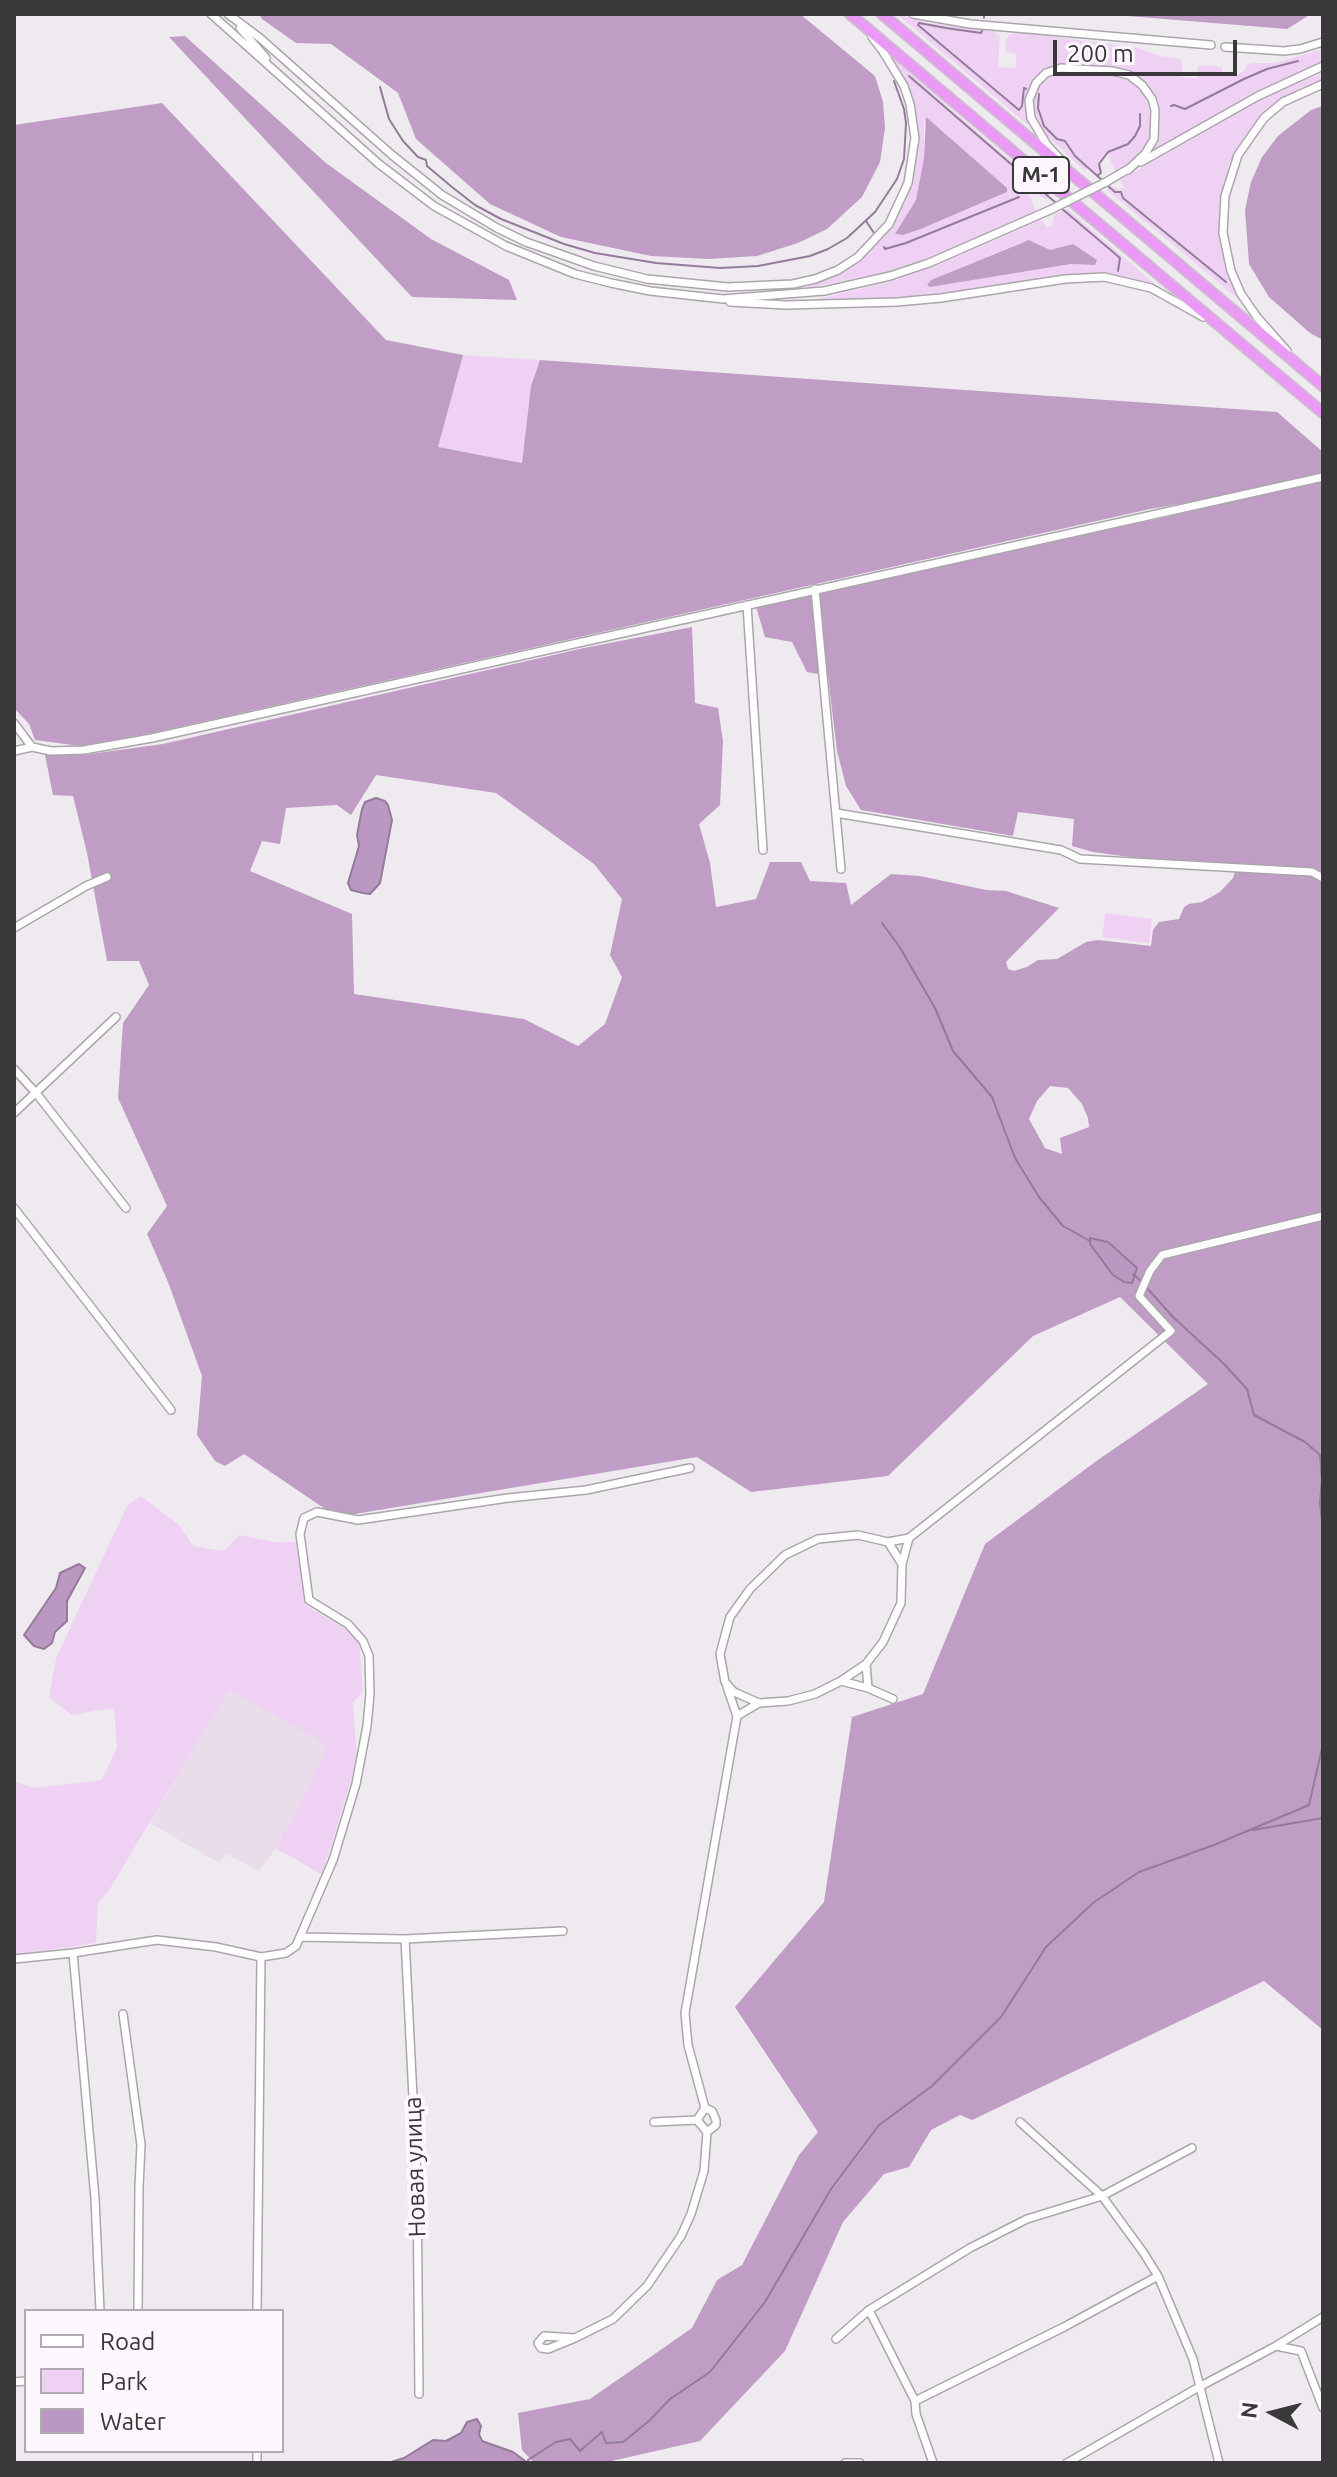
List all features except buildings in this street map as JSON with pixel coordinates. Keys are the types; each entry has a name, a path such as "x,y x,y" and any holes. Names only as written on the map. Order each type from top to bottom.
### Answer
{"highway":[{"name":"М-1","path":"882,14 1323,386"},
{"name":"М-1","path":"853,17 1323,413"}],"street":[{"path":"211,14 379,164 434,206 506,246 575,274 650,291 751,304 851,305 941,298 1065,279 1104,277 1137,283 1159,292 1225,331"},
{"path":"228,14 283,77"},
{"path":"228,14 442,195 497,228 564,257 619,273 675,282 744,287 793,284 838,270 876,240 900,204 915,151 910,104 897,72 853,17"},
{"path":"913,14 970,24 1211,45"},
{"path":"1225,47 1284,51 1323,42"},
{"path":"696,297 723,299 789,295 856,285 929,263 1050,210 1128,170 1258,96 1323,66"},
{"path":"1084,185 1047,145 1031,118 1029,100 1032,90 1041,77 1052,70 1070,67 1121,73 1136,80 1146,90 1155,110 1154,139 1145,154 1128,170"},
{"path":"1307,373 1257,317 1241,294 1226,252 1223,214 1231,172 1250,136 1264,118 1283,102 1323,84"},
{"path":"14,751 32,747 51,751 84,750 152,738 1323,477"},
{"path":"815,589 841,869"},
{"path":"747,605 763,850"},
{"path":"14,723 32,747"},
{"path":"836,813 1061,850 1080,859 1312,872 1323,878"},
{"path":"14,928 107,877"},
{"path":"14,1113 116,1017"},
{"path":"14,1069 126,1208"},
{"path":"14,1208 171,1410"},
{"path":"697,2120 705,2108 688,2045 685,2013 737,1716 725,1682 720,1654 730,1617 750,1589 785,1555 818,1539 858,1535 888,1542 909,1538 1171,1331 1139,1296 1150,1271 1162,1255 1323,1216"},
{"path":"14,1959 157,1940 216,1947 261,1957 286,1953 296,1946 333,1860 356,1784 367,1726 370,1672 369,1656 363,1641 348,1624 309,1600 300,1534 304,1518 317,1512 358,1520 586,1490 690,1468"},
{"path":"737,1716 759,1703 788,1701 815,1694 866,1664 883,1642 901,1603 902,1564 909,1538"},
{"path":"888,1542 902,1564"},
{"path":"866,1664 868,1688"},
{"path":"841,1681 893,1699"},
{"path":"725,1682 734,1692 759,1703"},
{"path":"301,1937 405,1939 563,1931"},
{"name":"Новая улица","path":"405,1939 417,2177 419,2394"},
{"path":"73,1953 95,2198 100,2309"},
{"path":"257,2309 261,1957"},
{"path":"123,2014 141,2145 138,2309"},
{"path":"705,2108 712,2111 716,2120 716,2125 707,2132"},
{"path":"654,2122 697,2120"},
{"path":"575,2338 613,2319 647,2286 681,2236 704,2171 707,2132 697,2120"},
{"path":"1020,2122 1102,2196 1158,2276 1193,2359 1219,2463"},
{"path":"836,2339 869,2310 970,2248 1027,2219 1102,2196 1192,2148"},
{"path":"915,2401 1158,2276"},
{"path":"869,2310 915,2401 916,2414 933,2463"},
{"path":"1067,2463 1323,2317"},
{"path":"1276,2346 1301,2351 1323,2408"},
{"path":"845,2463 860,2463"}],"shaded area":[{"path":"259,14 800,14 875,76 883,102 885,128 880,162 862,197 827,229 798,243 757,256 708,259 651,256 561,237 490,204 416,139 398,93 331,44 296,43"},
{"path":"1103,14 1311,14 1287,29"},
{"path":"185,36 326,163 431,239 509,280 517,300 412,297 169,37"},
{"path":"162,103 386,340 463,355 438,447 522,463 531,386 540,360 1277,412 1323,452 1323,2030 1264,1981 972,2120 960,2115 931,2130 909,2167 884,2174 843,2222 785,2351 700,2441 603,2463 534,2463 522,2450 518,2413 590,2399 692,2328 717,2280 742,2265 799,2155 818,2132 735,2007 824,1902 852,1717 923,1694 985,1544 1095,1462 1208,1384 1120,1297 1033,1336 888,1476 751,1492 697,1457 337,1517 244,1454 225,1466 215,1461 197,1435 202,1376 147,1234 167,1206 118,1098 123,1023 149,985 139,961 107,961 73,796 53,795 45,755 83,755 163,744 584,648 692,627 695,703 718,708 723,741 720,805 699,824 710,863 716,907 756,899 770,862 801,862 810,881 846,883 851,905 891,874 1006,891 1059,908 1006,962 1008,969 1014,971 1038,960 1057,959 1086,942 1098,940 1151,946 1153,930 1159,922 1179,919 1184,907 1220,892 1233,878 1235,871 1232,865 1137,858 1072,846 1074,819 1018,812 1013,836 861,810 846,786 837,751 828,676 807,672 792,642 765,637 756,607 1321,480 1150,509 152,733 80,746 35,740 29,724 14,708 14,125","holes":["376,775 496,793 594,864 622,899 610,955 622,977 605,1024 578,1046 524,1019 354,994 352,914 250,871 262,841 280,844 286,808 337,805 351,815","1050,1086 1068,1088 1082,1104 1088,1118 1089,1127 1060,1138 1062,1154 1045,1148 1029,1119 1037,1101"]},
{"path":"1323,106 1323,340 1310,333 1269,297 1249,264 1245,210 1251,182 1262,157 1278,136 1311,110"},
{"path":"926,117 1007,188 1007,192 921,229 903,235 895,234 916,200 924,158"},
{"path":"1029,240 1050,250 1073,244 1097,260 1095,265 1071,264 930,287 927,285 931,280"},
{"path":"229,1689 322,1742 325,1752 276,1848 259,1871 226,1854 219,1863 150,1823"}],"green space":[{"path":"897,14 928,23 994,31 1000,37 998,67 1015,68 1017,54 1005,52 1006,41 1009,35 1020,32 1138,48 1160,56 1179,58 1182,77 1197,78 1198,65 1222,67 1222,74 1236,75 1251,63 1276,63 1323,49 1323,61 1255,92 1155,150 1160,126 1155,99 1147,84 1129,72 1070,63 1049,67 1035,79 1028,92 1028,125"},
{"path":"891,57 1050,195 1046,199 1029,194 1036,211 928,258 889,271 809,288 808,284 854,263 868,253 892,225 911,183 918,151 917,120 907,85","holes":["924,121 1007,188 1006,193 921,229 896,234 916,200 924,158"]},
{"path":"1070,71 1124,77 1136,85 1145,97 1151,113 1151,135 1146,148 1134,160 1115,171 1108,154 1100,164 1102,173 1098,176 1088,167 1085,171 1042,131 1033,114 1035,91 1045,78"},
{"path":"1323,72 1323,80 1292,93 1264,113 1244,137 1229,164 1221,198 1220,244 1230,278 1243,303 1106,189 1112,186 1125,188 1120,180 1264,98"},
{"path":"1067,209 1157,286 1121,276 1085,274 897,299 813,300 890,282 931,268 1041,220 1047,228 1052,225 1054,215","holes":["1022,242 1035,242 1050,250 1073,244 1096,260 1094,265 1071,264 930,287 927,285 931,280"]},
{"path":"463,355 540,360 531,386 522,463 438,447"},
{"path":"1105,913 1152,919 1149,943 1102,937"},
{"path":"141,1496 179,1525 193,1546 224,1551 239,1535 275,1542 296,1542 305,1605 345,1628 359,1642 363,1691 353,1702 357,1760 322,1875 276,1848 325,1752 322,1742 229,1690 108,1892 98,1902 96,1943 14,1955 14,1781 34,1788 102,1780 117,1748 114,1708 72,1715 49,1698 56,1658 127,1506"}],"water":[{"path":"376,798 388,805 392,820 380,883 370,894 351,890 348,883 359,846 357,835 362,809 365,802"},
{"path":"1090,1238 1108,1242 1137,1268 1132,1283 1113,1275 1090,1244"},
{"path":"79,1564 85,1568 67,1601 67,1621 55,1632 52,1643 44,1649 34,1646 24,1635 56,1588 60,1573"},
{"path":"477,2419 482,2441 513,2452 528,2463 388,2463 404,2458 433,2440 446,2441 461,2433 467,2422"}],"waterway":[{"path":"982,31 918,25 1019,110 1026,89"},
{"path":"1171,106 1185,109 1267,69 1298,61"},
{"path":"909,76 1056,203"},
{"path":"380,87 389,119 403,141 452,187 475,205 501,219 595,253 656,263 720,268 758,266 810,256 847,238 875,212 897,179 904,159 906,123 894,81"},
{"path":"1039,94 1038,108 1044,126 1057,139 1065,141 1075,156 1103,181"},
{"path":"1098,175 1101,173 1099,164 1108,152 1128,144 1135,136 1140,126 1140,114"},
{"path":"1108,186 1115,192 1121,192 1123,198 1226,282"},
{"path":"884,247 906,243 1019,197"},
{"path":"1061,208 1120,258 1118,271"},
{"path":"866,221 874,233"},
{"path":"882,923 935,1008 953,1051 992,1097 1015,1158 1039,1197 1063,1226 1090,1241"},
{"path":"1133,1274 1143,1283"},
{"path":"1147,1288 1247,1389 1254,1415 1305,1442 1320,1455 1322,1480"},
{"path":"1322,1479 1320,1503 1323,1531"},
{"path":"528,2460 556,2442 570,2439 580,2451 602,2432 606,2443 623,2442 670,2399 710,2372 765,2302 831,2189 879,2125 932,2086 1001,2017 1046,1947 1093,1903 1139,1872 1309,1805 1323,1744"},
{"path":"1253,1830 1323,1818"}]}
